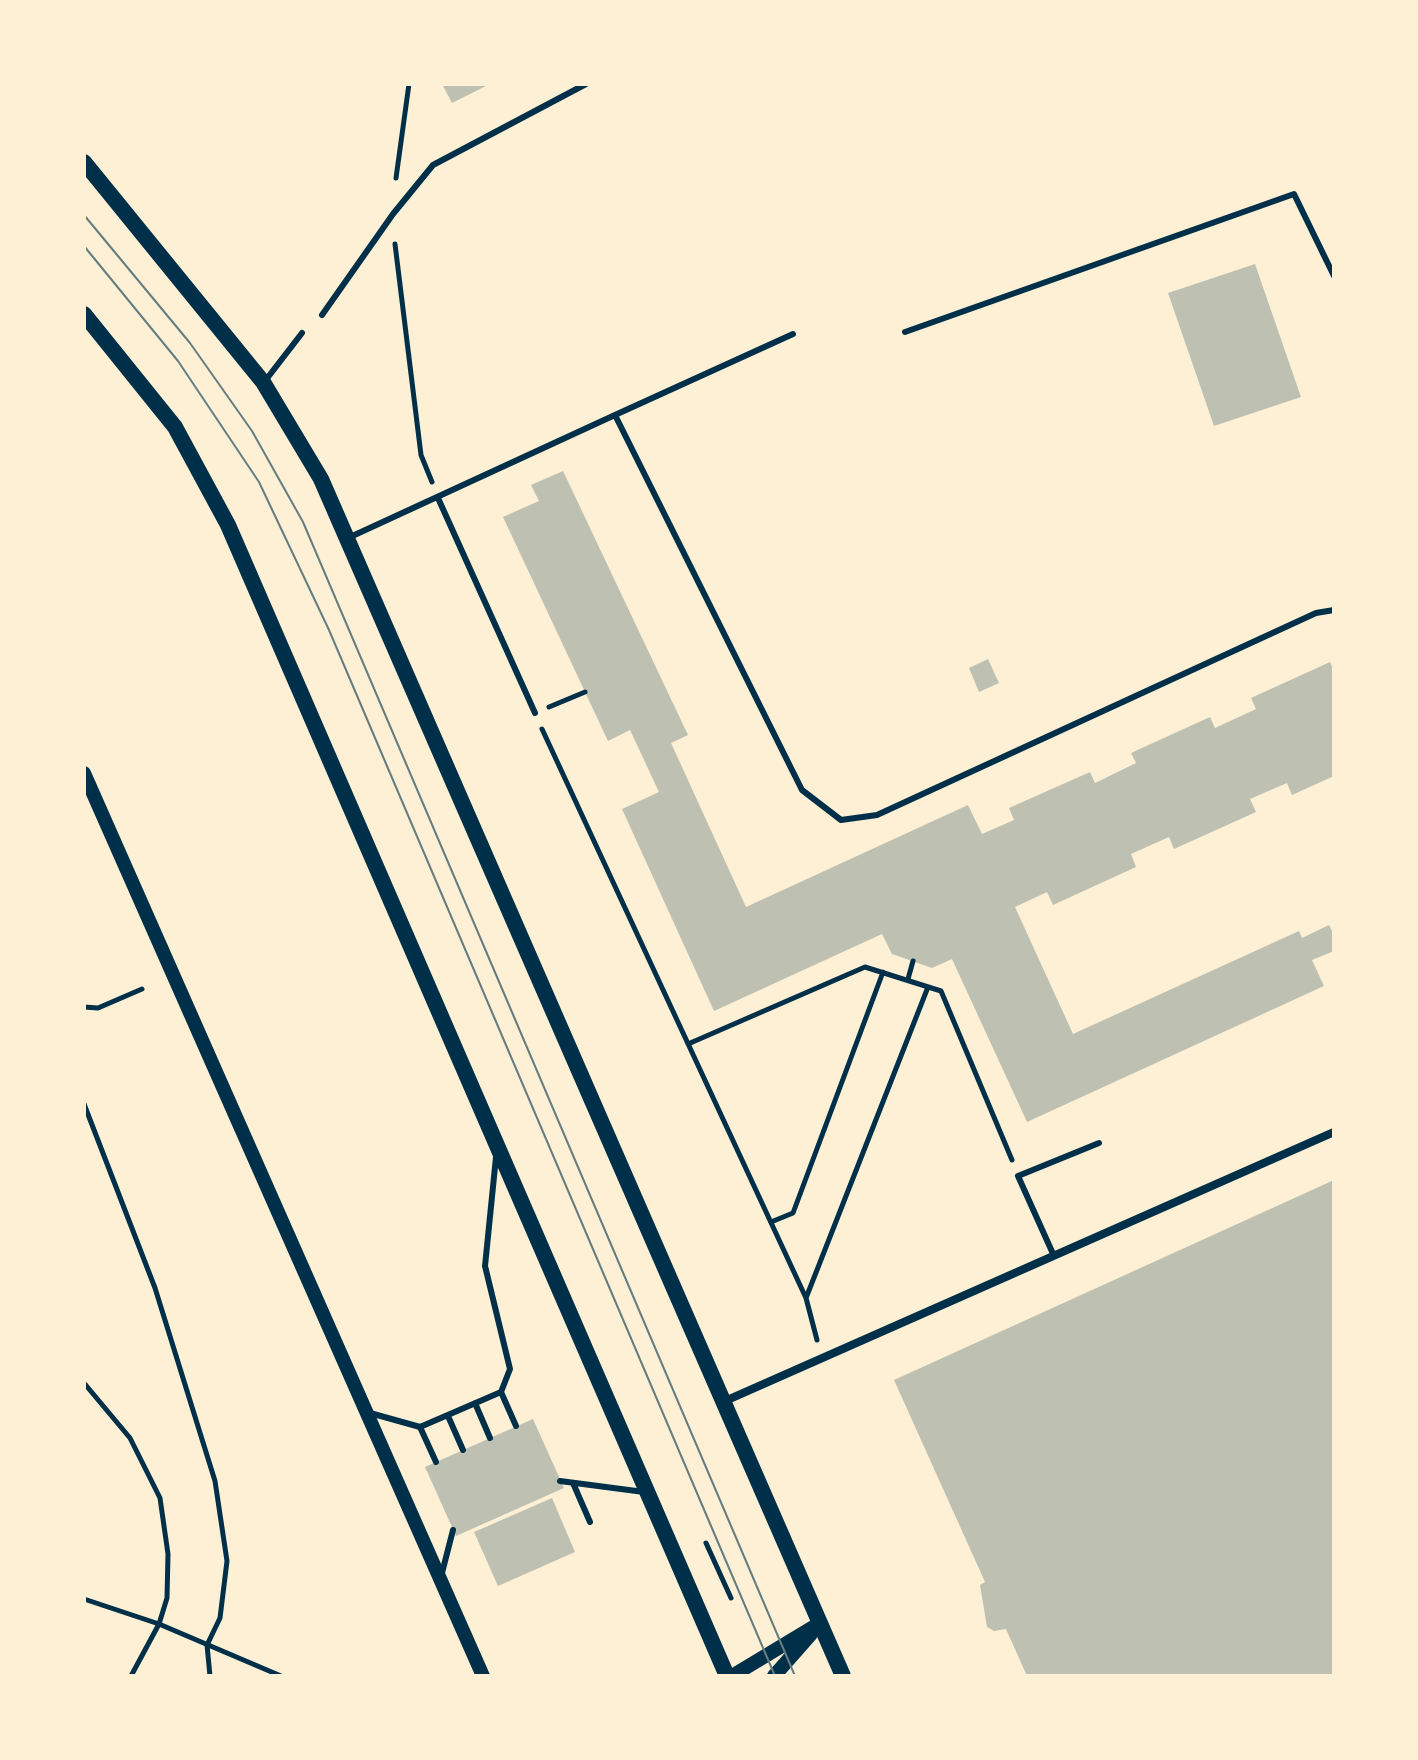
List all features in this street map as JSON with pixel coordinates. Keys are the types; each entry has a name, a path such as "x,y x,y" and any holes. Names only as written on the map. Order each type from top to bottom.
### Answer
{"main road":[{"path":"84,162 263,382 321,479 843,1676"},
{"path":"84,314 175,427 204,476 647,1493 730,1676"}],"street":[{"path":"84,773 483,1676"},
{"path":"725,1401 1334,1132"},
{"path":"730,1676 820,1623"},
{"path":"774,1676 820,1623"}],"lane":[{"path":"322,315 393,214 433,165 586,84"},
{"path":"905,332 1294,194 1334,276"},
{"path":"263,382 302,333"},
{"path":"348,538 793,334"},
{"path":"615,415 802,790 841,820 877,815 1316,613 1334,610"},
{"path":"438,498 535,713"},
{"path":"1054,1256 1018,1176 1099,1143"},
{"path":"497,1149 485,1266 510,1369 501,1392 516,1426"},
{"path":"366,1412 420,1427 501,1392"},
{"path":"475,1403 490,1438"},
{"path":"448,1416 463,1450"},
{"path":"420,1427 436,1462"},
{"path":"560,1481 647,1493"},
{"path":"573,1483 590,1522"},
{"path":"440,1579 453,1530"}],"path":[{"path":"409,84 393,214 407,360 421,455 438,498"},
{"path":"585,692 535,713 806,1298 817,1327 819,1361"},
{"path":"907,980 913,961"},
{"path":"688,1044 865,967 941,991 1018,1176"},
{"path":"771,1222 793,1213 883,972"},
{"path":"806,1298 928,987"},
{"path":"84,1007 98,1008 142,989"},
{"path":"84,1104 155,1288 215,1481 227,1561 220,1618 207,1645 210,1676"},
{"path":"84,1383 130,1438 160,1498 168,1554 167,1598 159,1624 131,1676"},
{"path":"706,1543 731,1598"},
{"path":"84,1599 159,1624 281,1676"}],"building":[{"path":"442,84 490,84 452,103"},
{"path":"1255,264 1301,397 1214,426 1168,293"},
{"path":"563,471 688,735 671,743 746,907 968,805 982,834 1014,820 1009,808 1090,772 1095,783 1136,763 1131,753 1210,717 1215,728 1256,709 1251,698 1330,662 1334,671 1334,776 1292,795 1287,783 1250,799 1256,812 1174,849 1169,837 1131,854 1136,867 1053,905 1047,892 1015,907 1073,1034 1299,931 1302,938 1329,925 1334,935 1334,951 1312,960 1324,986 1027,1122 952,959 932,968 892,954 882,934 714,1011 622,809 659,792 630,730 608,741 503,517 539,501 531,485"},
{"path":"988,659 999,683 979,692 969,668"},
{"path":"1334,1180 1334,1676 1027,1676 1006,1629 994,1631 987,1627 980,1585 985,1582 894,1380"},
{"path":"533,1419 564,1488 456,1536 425,1467"},
{"path":"552,1498 575,1552 498,1586 474,1532"}],"tram line":[{"path":"84,215 190,343 252,431 303,522 795,1676"},
{"path":"84,246 178,361 259,482 329,630 775,1676"}]}
